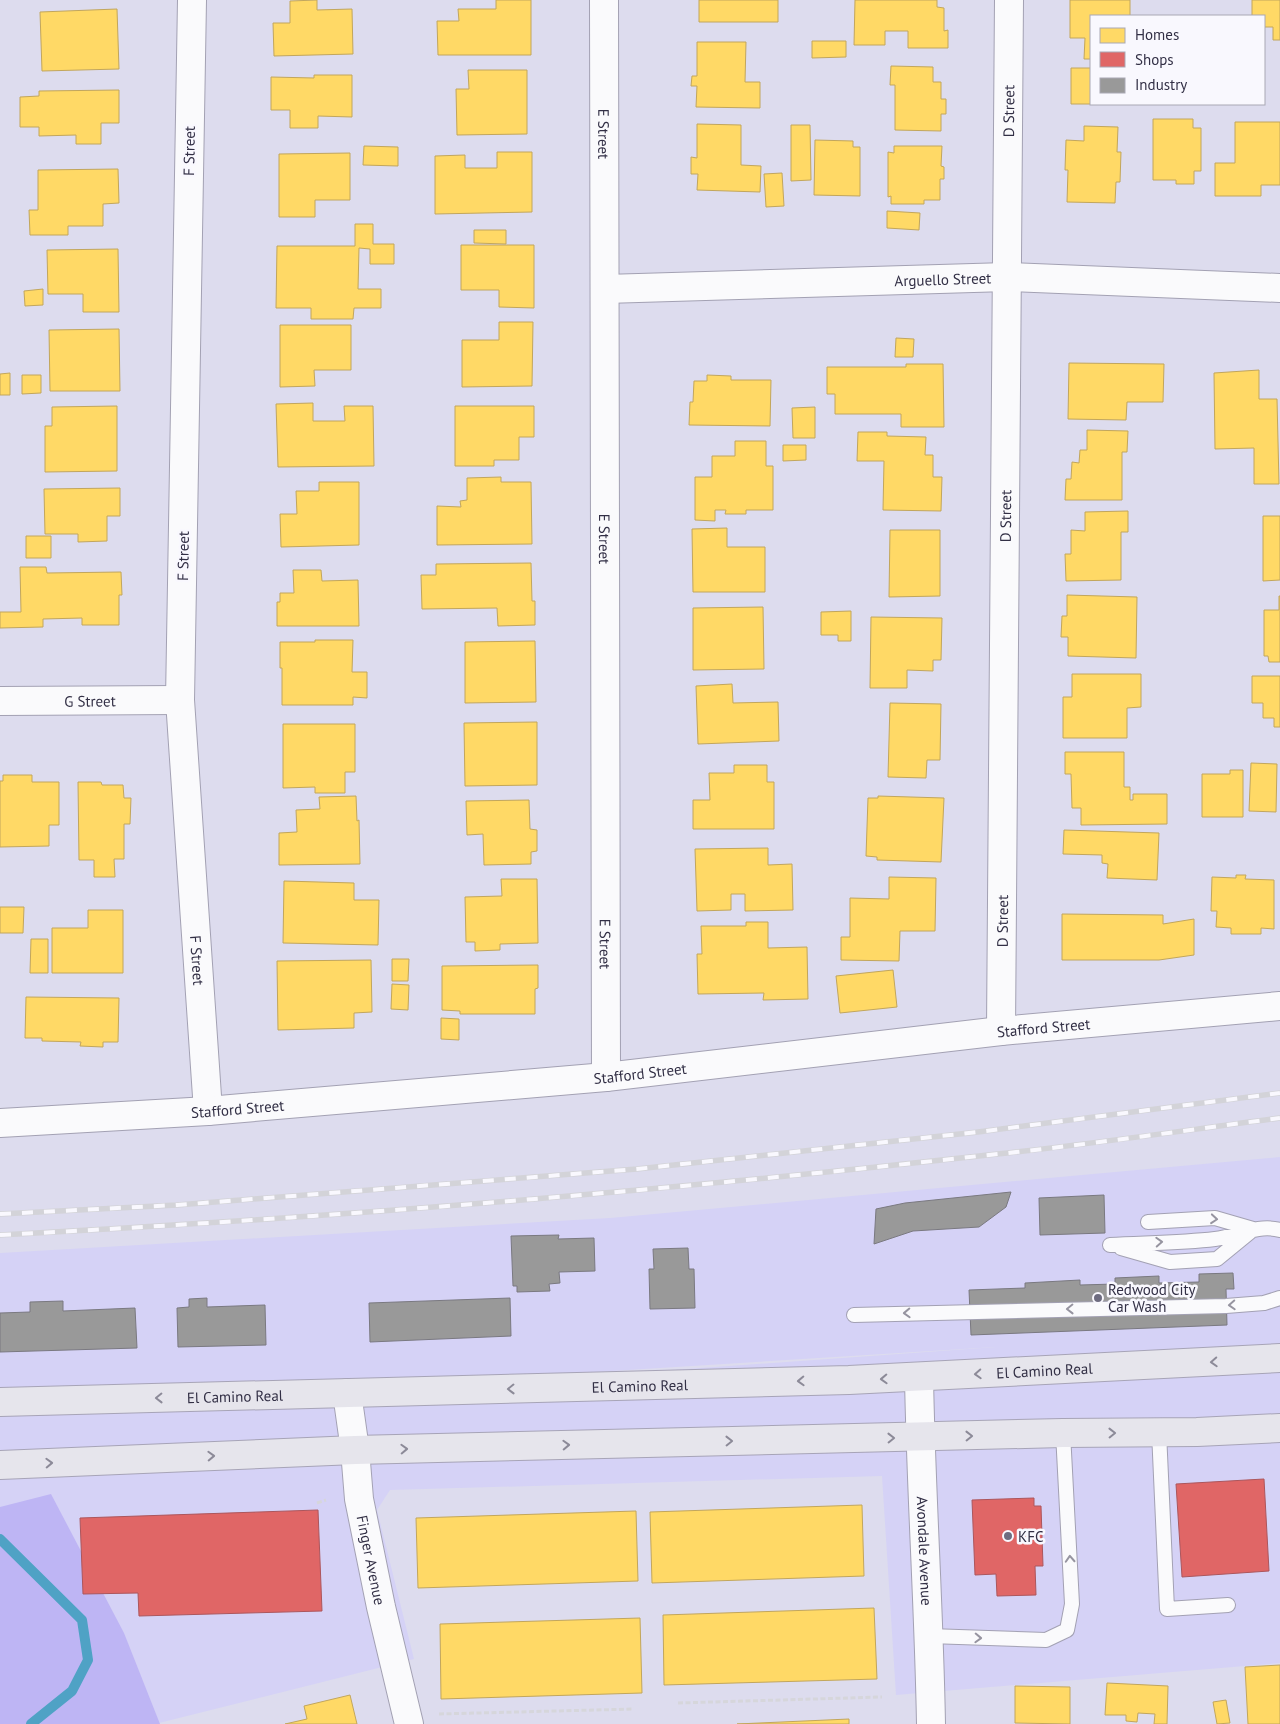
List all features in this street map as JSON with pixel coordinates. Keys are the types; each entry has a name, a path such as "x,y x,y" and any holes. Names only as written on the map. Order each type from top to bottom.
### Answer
{"main road":[{"name":"El Camino Real","path":"0,1402 919,1377 1280,1358"},
{"path":"0,1465 355,1450 1280,1428"}],"street":[{"name":"F Street","path":"192,0 180,700 208,1111"},
{"name":"E Street","path":"604,0 606,1077"},
{"name":"D Street","path":"1001,1032 1009,0"},
{"name":"Arguello Street","path":"604,289 1007,277 1280,288"},
{"name":"G Street","path":"0,701 180,700"},
{"name":"Stafford Street","path":"0,1123 208,1111 606,1077 1001,1032 1280,1006"},
{"name":"Avondale Avenue","path":"919,1377 931,1724"},
{"name":"Finger Avenue","path":"347,1393 355,1450 359,1499 381,1607 409,1724"}],"lane":[{"path":"1148,1222 1215,1218 1253,1230"},
{"path":"1253,1230 1217,1259 1170,1262 1110,1245 1216,1239 1253,1230 1280,1230"},
{"path":"854,1315 1226,1306 1264,1303 1280,1298"},
{"path":"1159,1432 1167,1608 1228,1605"},
{"path":"929,1636 1046,1640 1067,1630 1072,1604 1063,1433"}],"path":[{"path":"317,1503 326,1500"},
{"path":"678,1703 882,1697"},
{"path":"436,1714 634,1709"}],"shaded area":[{"path":"1280,1157 1280,1663 896,1695 882,1476 390,1490 377,1510 414,1659 155,1724 0,1724 0,1411 237,1401 996,1347 0,1409 0,1253 610,1218"},
{"path":"51,1494 124,1633 160,1724 0,1724 0,1507"}],"building: Homes":[{"path":"317,0 317,10 352,9 353,54 274,56 273,23 290,23 290,1"},
{"path":"496,0 531,0 531,55 438,55 437,21 459,21 458,9 496,9"},
{"path":"699,0 778,0 778,22 699,22"},
{"path":"855,0 937,0 937,7 944,8 944,31 948,30 948,48 908,48 908,31 885,31 885,45 854,45"},
{"path":"1070,0 1130,0 1130,15 1090,15 1090,59 1084,59 1085,38 1070,38"},
{"path":"1252,0 1280,0 1280,40 1273,40 1273,27 1265,27 1265,15 1252,15"},
{"path":"117,9 119,69 42,71 40,12"},
{"path":"812,41 846,41 846,57 812,58"},
{"path":"697,42 746,42 745,82 760,82 760,108 696,107 697,86 691,86 692,76 697,76"},
{"path":"891,66 933,67 933,82 941,82 941,99 946,99 946,114 941,114 941,131 895,130 895,85 890,85"},
{"path":"1071,68 1090,68 1090,104 1071,104"},
{"path":"468,70 527,70 527,134 457,135 456,89 469,89"},
{"path":"314,75 352,75 352,117 318,116 318,128 290,128 290,110 271,110 271,77 314,78"},
{"path":"119,90 119,123 101,123 101,144 76,144 76,135 39,136 39,127 20,127 20,97 39,96 39,91"},
{"path":"1153,119 1193,119 1193,128 1201,128 1201,171 1194,171 1194,184 1176,184 1176,180 1153,180"},
{"path":"1235,122 1280,122 1280,185 1261,185 1261,196 1215,196 1215,163 1235,163"},
{"path":"697,124 741,125 741,165 761,166 760,192 697,190 698,174 691,174 691,157 697,158"},
{"path":"791,125 810,125 811,180 791,181"},
{"path":"1084,126 1118,127 1117,152 1121,152 1120,182 1116,182 1115,203 1067,202 1068,170 1065,170 1066,140 1084,141"},
{"path":"815,140 853,141 853,147 860,147 860,196 814,195"},
{"path":"364,146 398,147 398,166 363,165"},
{"path":"894,146 942,146 941,166 944,167 944,179 940,179 940,200 924,200 924,204 891,204 891,196 888,197 888,152 894,153"},
{"path":"497,152 532,152 532,212 435,214 435,156 465,155 465,168 497,168"},
{"path":"350,153 350,200 315,200 315,217 279,217 279,154"},
{"path":"118,169 119,203 103,204 103,226 68,226 68,235 30,235 29,210 38,210 38,170"},
{"path":"782,173 784,206 766,207 764,174"},
{"path":"887,211 920,213 919,230 887,228"},
{"path":"355,224 373,224 373,244 394,244 394,264 370,264 370,249 359,248 358,289 381,289 381,308 354,308 353,319 311,319 311,308 276,308 277,246 355,246"},
{"path":"474,230 506,230 506,244 474,243"},
{"path":"461,245 534,245 534,308 499,307 499,290 461,290"},
{"path":"118,249 119,312 83,312 83,294 48,294 47,250"},
{"path":"43,289 43,305 25,306 24,291"},
{"path":"499,322 533,322 532,386 462,387 462,340 499,340"},
{"path":"280,325 351,325 351,370 314,370 315,386 280,387"},
{"path":"119,329 120,391 50,391 49,330"},
{"path":"896,338 914,339 913,357 895,357"},
{"path":"1069,363 1164,364 1163,402 1127,402 1126,420 1068,419"},
{"path":"906,364 943,364 944,427 901,427 901,414 835,414 835,394 827,394 827,367 906,367"},
{"path":"1259,370 1259,399 1277,399 1279,484 1254,484 1254,448 1215,449 1214,373"},
{"path":"10,373 10,395 0,395 0,374"},
{"path":"22,375 41,375 41,393 22,394"},
{"path":"707,375 731,376 731,380 771,380 770,426 689,425 690,402 693,402 694,381 707,381"},
{"path":"313,403 313,421 345,421 344,406 373,406 374,466 278,467 276,404"},
{"path":"117,406 117,471 45,472 45,426 52,426 52,407"},
{"path":"455,406 534,406 534,437 519,437 519,460 494,460 494,466 455,466"},
{"path":"815,407 815,438 793,438 792,408"},
{"path":"1087,430 1128,431 1127,452 1122,452 1122,500 1065,500 1066,479 1071,479 1072,462 1079,463 1080,450 1087,450"},
{"path":"858,432 887,432 887,436 926,437 925,455 933,455 933,477 942,477 941,511 883,510 884,461 857,461"},
{"path":"735,441 766,441 766,466 773,466 773,510 746,510 746,514 725,514 726,510 715,510 715,521 695,520 695,477 712,477 712,456 735,456"},
{"path":"783,445 806,445 806,460 783,461"},
{"path":"501,477 501,482 531,482 532,544 437,545 437,506 461,507 460,501 467,500 467,478"},
{"path":"319,482 359,482 359,545 281,547 280,514 297,514 296,491 319,491"},
{"path":"120,488 120,516 107,516 107,541 78,542 78,534 45,534 44,489"},
{"path":"1128,511 1128,532 1121,532 1121,580 1066,581 1065,554 1071,554 1071,530 1085,531 1085,512"},
{"path":"1263,516 1280,516 1280,580 1263,581"},
{"path":"727,528 727,547 765,547 765,592 693,592 692,529"},
{"path":"890,530 940,530 940,596 889,597"},
{"path":"26,536 51,536 51,558 26,558"},
{"path":"531,563 532,601 535,601 535,625 498,626 497,608 422,609 421,575 436,575 436,564"},
{"path":"20,567 46,567 47,573 121,572 122,595 119,595 119,625 82,625 82,618 43,619 43,627 0,628 0,612 21,612"},
{"path":"293,570 321,570 322,581 358,580 359,626 277,626 277,602 280,602 280,593 294,593"},
{"path":"1067,595 1137,597 1136,658 1068,656 1068,637 1061,637 1062,616 1067,616"},
{"path":"1279,596 1280,662 1269,662 1268,656 1264,656 1264,610 1279,610"},
{"path":"763,607 764,669 693,670 693,608"},
{"path":"851,611 851,641 838,641 838,635 821,635 821,612"},
{"path":"871,617 942,618 941,660 933,660 933,671 907,670 907,688 870,688"},
{"path":"315,640 353,640 352,672 367,672 367,698 353,697 353,705 282,705 280,642 315,642"},
{"path":"535,641 536,702 465,703 465,642"},
{"path":"1072,674 1141,674 1141,707 1127,708 1127,738 1063,738 1063,697 1072,697"},
{"path":"1252,676 1280,676 1280,727 1274,727 1274,718 1263,718 1263,703 1252,703"},
{"path":"732,684 733,703 778,702 779,741 698,744 696,686"},
{"path":"890,703 941,704 940,760 927,760 926,778 888,777"},
{"path":"537,722 537,785 465,786 464,723"},
{"path":"283,724 355,724 355,772 345,772 345,793 315,793 315,787 283,788"},
{"path":"1065,752 1124,752 1124,787 1130,787 1130,800 1133,800 1133,794 1167,794 1167,824 1081,825 1081,808 1072,808 1071,774 1065,774"},
{"path":"1251,763 1277,764 1276,812 1249,811"},
{"path":"734,765 767,765 767,782 774,782 774,829 693,829 693,800 710,800 709,773 734,773"},
{"path":"1230,770 1243,770 1243,817 1202,817 1202,774 1230,774"},
{"path":"3,775 32,775 32,782 59,782 59,825 49,825 49,846 0,847 0,781 3,781"},
{"path":"78,782 101,782 102,785 123,785 124,798 131,798 130,824 124,824 124,859 114,859 115,877 94,877 94,860 79,860"},
{"path":"356,796 357,821 359,820 360,864 279,865 279,833 297,832 296,810 320,809 319,797"},
{"path":"878,796 944,798 941,862 877,860 877,857 866,856 868,798 878,798"},
{"path":"529,800 530,829 537,830 537,851 531,852 531,864 484,865 483,834 467,835 466,801"},
{"path":"1064,830 1159,833 1157,880 1107,878 1108,864 1102,863 1102,855 1063,854"},
{"path":"768,848 768,865 792,864 793,910 745,911 745,894 731,894 731,910 697,911 695,849"},
{"path":"1236,875 1246,875 1245,879 1274,880 1274,929 1261,928 1261,934 1231,934 1231,928 1216,927 1217,911 1211,911 1212,877 1236,878"},
{"path":"889,877 936,878 935,931 900,931 899,961 841,960 841,937 850,937 850,898 889,899"},
{"path":"501,879 537,879 538,943 500,944 500,950 475,951 475,942 466,942 465,897 502,896"},
{"path":"284,881 354,883 354,900 379,900 378,945 283,943"},
{"path":"0,907 24,907 23,933 0,933"},
{"path":"88,910 123,910 123,973 52,973 52,928 88,928"},
{"path":"1062,914 1163,915 1163,924 1194,919 1194,955 1159,960 1062,960"},
{"path":"746,922 768,922 768,948 807,947 808,999 763,1000 764,993 698,994 697,954 702,954 701,926 746,926"},
{"path":"31,939 48,939 48,973 30,973"},
{"path":"392,959 409,959 408,981 392,981"},
{"path":"371,960 372,1012 354,1013 354,1028 278,1030 277,961"},
{"path":"538,965 538,988 535,989 535,1014 460,1014 460,1011 442,1010 442,966"},
{"path":"893,970 897,1007 840,1013 836,976"},
{"path":"392,984 409,985 408,1010 391,1009"},
{"path":"26,997 119,998 118,1042 103,1042 103,1047 80,1046 81,1042 42,1041 42,1038 25,1038"},
{"path":"441,1018 459,1019 459,1040 441,1039"},
{"path":"862,1505 864,1576 652,1583 650,1512"},
{"path":"636,1511 638,1581 418,1588 416,1518"},
{"path":"874,1608 877,1679 664,1685 663,1615"},
{"path":"640,1618 642,1693 441,1699 440,1624"},
{"path":"1280,1665 1280,1724 1248,1724 1245,1667"},
{"path":"1107,1683 1168,1686 1167,1724 1154,1724 1155,1714 1138,1713 1137,1722 1126,1721 1126,1715 1105,1715"},
{"path":"1015,1686 1070,1687 1070,1724 1015,1723"},
{"path":"350,1695 357,1724 285,1724 307,1719 304,1706"},
{"path":"1226,1700 1230,1723 1217,1724 1213,1702"},
{"path":"849,1719 849,1724 737,1724"}],"building: Shops":[{"path":"1264,1479 1269,1571 1182,1577 1176,1484"},
{"name":"KFC","path":"1034,1498 1034,1506 1041,1506 1043,1566 1035,1566 1036,1595 997,1596 996,1574 975,1575 972,1500"},
{"path":"318,1510 322,1611 139,1616 138,1593 83,1594 80,1518"}],"building: Industry":[{"path":"1011,1192 1006,1207 979,1227 913,1231 874,1244 876,1209 905,1203"},
{"path":"1104,1195 1105,1233 1040,1235 1039,1198"},
{"path":"559,1235 558,1239 594,1238 595,1271 559,1272 560,1283 549,1284 550,1291 517,1292 517,1286 513,1286 511,1236"},
{"path":"688,1248 689,1269 694,1269 695,1308 650,1309 649,1269 654,1269 653,1249"},
{"name":"Redwood City Car Wash","path":"1233,1273 1234,1289 1226,1289 1227,1325 971,1335 969,1290 1025,1288 1025,1283 1080,1280 1080,1285 1115,1284 1115,1278 1159,1276 1159,1283 1199,1282 1199,1274"},
{"path":"207,1298 207,1307 265,1305 266,1345 178,1347 177,1308 189,1307 189,1299"},
{"path":"510,1298 511,1336 370,1342 369,1303"},
{"path":"63,1301 63,1311 135,1308 137,1348 0,1352 0,1313 30,1312 30,1302"}],"waterway":[{"path":"0,1539 82,1620 88,1660 72,1691 31,1724"}],"railway":[{"path":"0,1214 177,1205 637,1169 978,1132 1280,1093"},
{"path":"0,1235 368,1212 734,1181 1017,1152 1280,1118"}],"place":[{"name":"Redwood City Car Wash","path":"1098,1298"},
{"name":"KFC","path":"1008,1536"}]}
